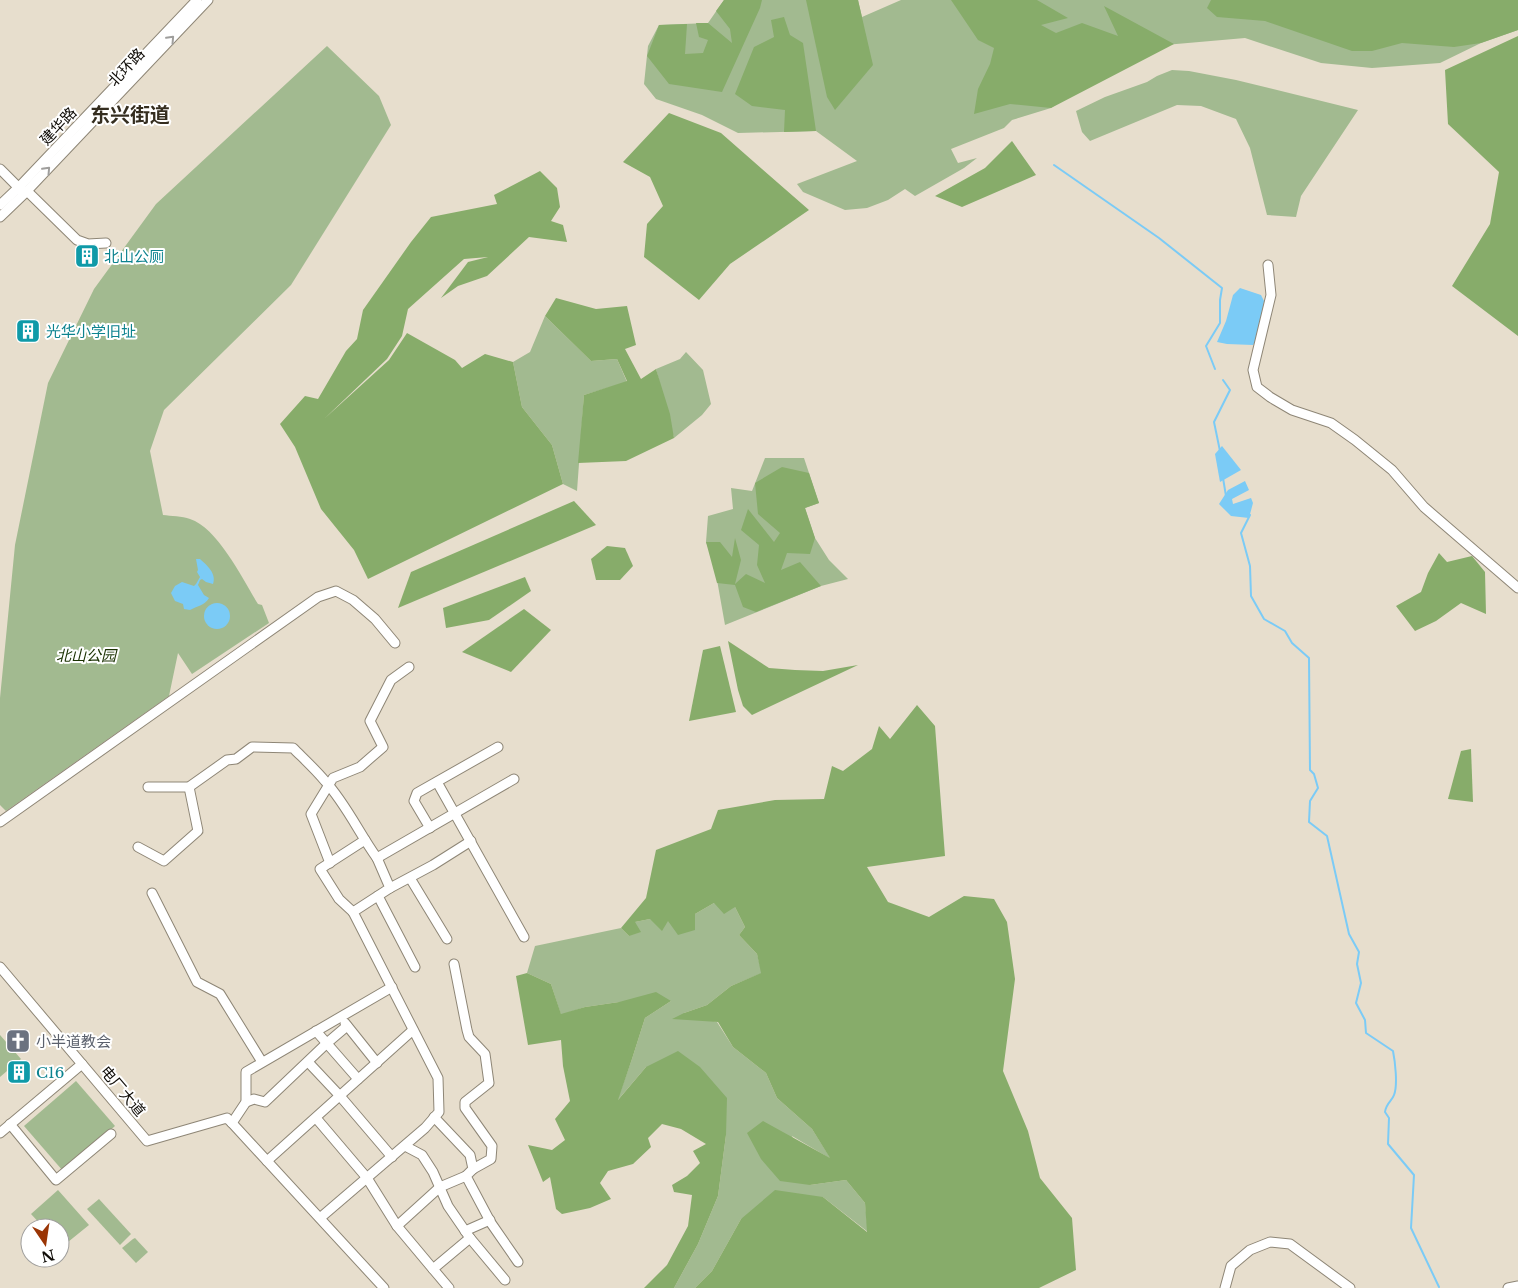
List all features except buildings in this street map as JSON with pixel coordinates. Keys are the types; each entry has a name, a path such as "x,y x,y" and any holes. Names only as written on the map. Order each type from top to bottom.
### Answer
{"street":[{"name":"建华路","path":"0,205 24,190 197,0"},
{"name":"北环路","path":"0,217 208,0"},
{"path":"0,169 77,240 88,244 106,243"},
{"path":"1268,265 1271,295 1253,370 1257,387 1292,410 1331,423 1355,440 1392,470 1424,507 1518,588"},
{"path":"0,822 318,597 336,591 353,600 375,619 395,643"},
{"path":"330,863 311,814 333,778 360,767 383,747 370,722 391,680 409,667"},
{"path":"148,787 189,787 227,760 236,759 252,747 293,748 328,785 346,809 377,858 390,888"},
{"path":"430,828 414,800 417,793 498,747"},
{"path":"377,858 514,780"},
{"path":"437,782 524,937"},
{"path":"138,848 164,861 198,831 189,787"},
{"path":"320,1218 405,1146 439,1112 438,1078 353,912 339,899 320,869 365,840"},
{"path":"353,912 471,841"},
{"path":"410,878 447,940"},
{"path":"152,893 197,982 220,994 262,1062"},
{"path":"378,896 415,967"},
{"path":"398,1226 440,1187 466,1176 473,1169 491,1159 492,1146 465,1108 465,1102 489,1082 485,1054 469,1037 466,1030 454,964"},
{"name":"电厂大道","path":"0,967 147,1141 227,1118 232,1123"},
{"path":"384,1288 232,1123 246,1102 246,1072 392,987"},
{"path":"340,1018 377,1063"},
{"path":"246,1102 254,1099 266,1102 347,1026"},
{"path":"267,1161 414,1030"},
{"path":"316,1031 358,1079"},
{"path":"308,1062 392,1157"},
{"path":"0,1133 82,1064"},
{"path":"434,1117 470,1155 473,1169"},
{"path":"316,1118 367,1178 398,1226 449,1288"},
{"path":"10,1124 56,1180 111,1134"},
{"path":"405,1146 422,1155 433,1172 448,1206 468,1235 505,1280"},
{"path":"466,1176 490,1220 518,1262"},
{"path":"432,1269 468,1235 490,1220"},
{"path":"1225,1288 1231,1266 1250,1250 1270,1242 1290,1244 1350,1288"},
{"path":"1508,1288 1518,1286"}],"green space":[{"path":"724,0 858,0 862,17 901,0 1518,0 1518,30 1481,43 1440,63 1372,68 1321,63 1245,38 1142,47 1051,108 1012,120 1004,128 951,149 958,163 977,158 964,168 915,196 905,189 888,200 867,208 845,210 803,192 797,184 857,161 816,131 738,133 702,115 656,99 644,84 648,46 659,25 708,23"},
{"path":"724,0 762,0 722,92 669,84 647,56 659,25 687,24 685,54 703,53 708,40 699,37 696,23 708,23 732,43 730,29 716,11"},
{"path":"806,0 858,0 873,65 835,110 827,97"},
{"path":"951,0 1037,0 1068,18 1041,25 1056,33 1082,23 1118,36 1104,6 1174,44 1051,108 1010,104 974,114 978,89 990,64 994,48 978,40"},
{"path":"1211,0 1518,0 1518,30 1481,43 1454,47 1402,43 1372,51 1352,51 1265,21 1217,17 1207,8"},
{"path":"784,17 790,35 803,43 816,131 784,132 785,110 752,106 735,94 754,47 774,37 771,20"},
{"path":"1518,36 1518,336 1452,286 1490,224 1499,172 1448,124 1445,70"},
{"name":"北山公园","path":"327,46 379,96 391,125 291,285 164,410 150,451 163,515 190,519 200,524 210,533 229,556 258,604 262,605 269,623 192,674 178,653 169,696 6,811 0,805 0,698 15,545 48,383 94,289 156,204"},
{"path":"1172,70 1189,71 1236,80 1358,110 1301,196 1296,217 1267,215 1250,148 1236,119 1201,106 1177,105 1090,141 1082,132 1076,111"},
{"path":"669,113 721,133 809,210 730,264 699,300 644,257 647,224 663,206 650,177 623,162"},
{"path":"1012,141 1036,175 962,207 935,196 985,168"},
{"path":"540,171 557,188 560,207 551,221 563,225 567,242 529,237 487,276 458,286 441,298 468,262 488,257 464,259 408,309 402,336 387,359 324,419 389,360 407,333 455,360 462,368 485,354 513,362 522,407 552,445 563,484 368,579 354,550 321,509 295,447 280,424 305,396 318,399 346,351 357,339 363,310 431,217 497,204 494,195"},
{"path":"556,298 596,309 627,306 636,345 625,349 641,379 656,369 670,414 674,438 626,461 578,463 584,395 627,381 617,359 591,361 545,316"},
{"path":"545,316 591,361 617,359 627,382 584,395 577,491 563,484 552,445 522,407 513,362 530,352"},
{"path":"686,352 703,370 711,404 702,415 674,438 656,369 680,359"},
{"path":"765,458 804,458 819,503 805,508 815,538 829,560 848,579 821,586 725,625 714,563 706,542 708,516 733,509 731,488 752,491"},
{"path":"782,467 809,473 819,503 805,508 815,538 810,554 787,553 781,570 800,562 821,586 756,612 743,607 735,585 717,583 706,542 720,542 732,557 735,538 741,560 735,584 746,574 765,583 757,565 759,545 741,530 748,509 774,542 780,533 758,514 755,483"},
{"path":"574,501 596,525 398,608 411,572"},
{"path":"607,546 625,548 633,566 620,580 596,580 591,559"},
{"path":"1439,553 1447,562 1472,556 1485,572 1486,614 1461,603 1436,621 1415,631 1396,606 1421,592 1428,573"},
{"path":"525,577 531,591 489,620 446,628 443,608"},
{"path":"524,609 551,630 511,672 462,652"},
{"path":"728,641 769,668 823,671 858,665 752,715 743,706"},
{"path":"720,646 736,712 689,721 703,650"},
{"path":"917,705 935,726 945,856 867,867 888,902 929,917 964,896 994,899 1007,922 1015,979 1003,1071 1028,1131 1040,1178 1072,1218 1076,1270 1039,1288 695,1288 712,1271 741,1219 775,1190 823,1197 867,1232 865,1203 846,1180 810,1185 780,1181 761,1159 747,1133 763,1121 830,1158 812,1129 777,1098 766,1073 733,1047 718,1022 672,1019 707,1005 731,986 761,973 757,954 739,935 745,927 735,907 724,914 714,903 695,914 695,930 678,935 668,921 662,931 650,919 635,922 641,932 629,936 621,928 646,898 656,850 711,829 718,810 775,800 824,799 832,766 843,771 872,749 879,726 890,739"},
{"path":"1471,749 1473,802 1448,799 1461,751"},
{"path":"714,903 735,907 745,927 739,935 757,954 762,973 731,986 707,1005 684,1013 717,1022 733,1047 766,1073 777,1098 812,1129 831,1159 792,1136 810,1185 846,1180 865,1203 868,1232 823,1197 741,1219 712,1271 695,1288 674,1288 698,1244 718,1196 726,1135 646,1067 617,1101 645,1018 671,1001 619,1002 585,1007 561,1015 551,984 527,973 535,946 621,928 629,936 635,922 650,919 668,921 695,914"},
{"path":"527,973 551,984 561,1014 656,992 671,1001 645,1018 618,1100 646,1067 678,1051 700,1067 727,1098 726,1135 718,1196 698,1244 674,1288 644,1288 667,1265 688,1226 692,1195 674,1192 672,1185 687,1176 700,1163 693,1151 706,1144 681,1129 662,1124 648,1138 651,1147 633,1164 608,1171 600,1183 611,1199 590,1208 562,1214 556,1209 550,1177 543,1182 528,1145 552,1150 565,1140 555,1119 570,1101 563,1066 561,1040 528,1045 516,976"},
{"path":"0,1035 21,1059 0,1077"},
{"path":"76,1081 115,1126 63,1171 24,1126"},
{"path":"58,1190 89,1225 70,1240 70,1218 35,1218 31,1214"},
{"path":"99,1199 131,1234 120,1245 87,1209"},
{"path":"135,1238 148,1252 136,1263 122,1248"}],"water":[{"path":"1240,288 1261,295 1264,301 1258,338 1253,345 1217,342 1226,321 1233,295"},
{"path":"1222,446 1241,470 1220,482 1215,454"},
{"path":"1245,481 1249,490 1232,499 1233,504 1251,498 1253,503 1249,518 1231,516 1219,504 1228,490"},
{"path":"196,559 200,559 206,564 211,570 214,580 213,584 202,579 198,585 204,595 209,598 205,603 190,610 184,609 183,604 175,601 171,593 175,586 182,582 194,586 196,584 200,577 197,572"},
{"path":"217,603 226,607 230,616 226,625 217,629 208,625 204,616 208,607"}],"waterway":[{"path":"1054,165 1159,238 1222,288 1220,323 1206,346 1215,369"},
{"path":"1220,451 1214,422 1230,390 1223,380"},
{"path":"1223,478 1226,496"},
{"path":"1247,514 1250,515 1241,533 1250,566 1251,596 1264,619 1285,631 1292,643 1309,658 1310,770 1314,774 1318,788 1310,801 1309,822 1327,836 1349,934 1359,952 1357,964 1361,983 1356,1003 1365,1020 1366,1033 1393,1051 1396,1085 1393,1097 1385,1112 1389,1118 1388,1144 1414,1175 1411,1228 1439,1287"}],"place":[{"name":"北山公厕","path":"87,256"},
{"name":"光华小学旧址","path":"28,331"},
{"name":"小半道教会","path":"18,1041"},
{"name":"C16","path":"19,1072"}],"district":[{"name":"东兴街道","path":"130,115"}]}
